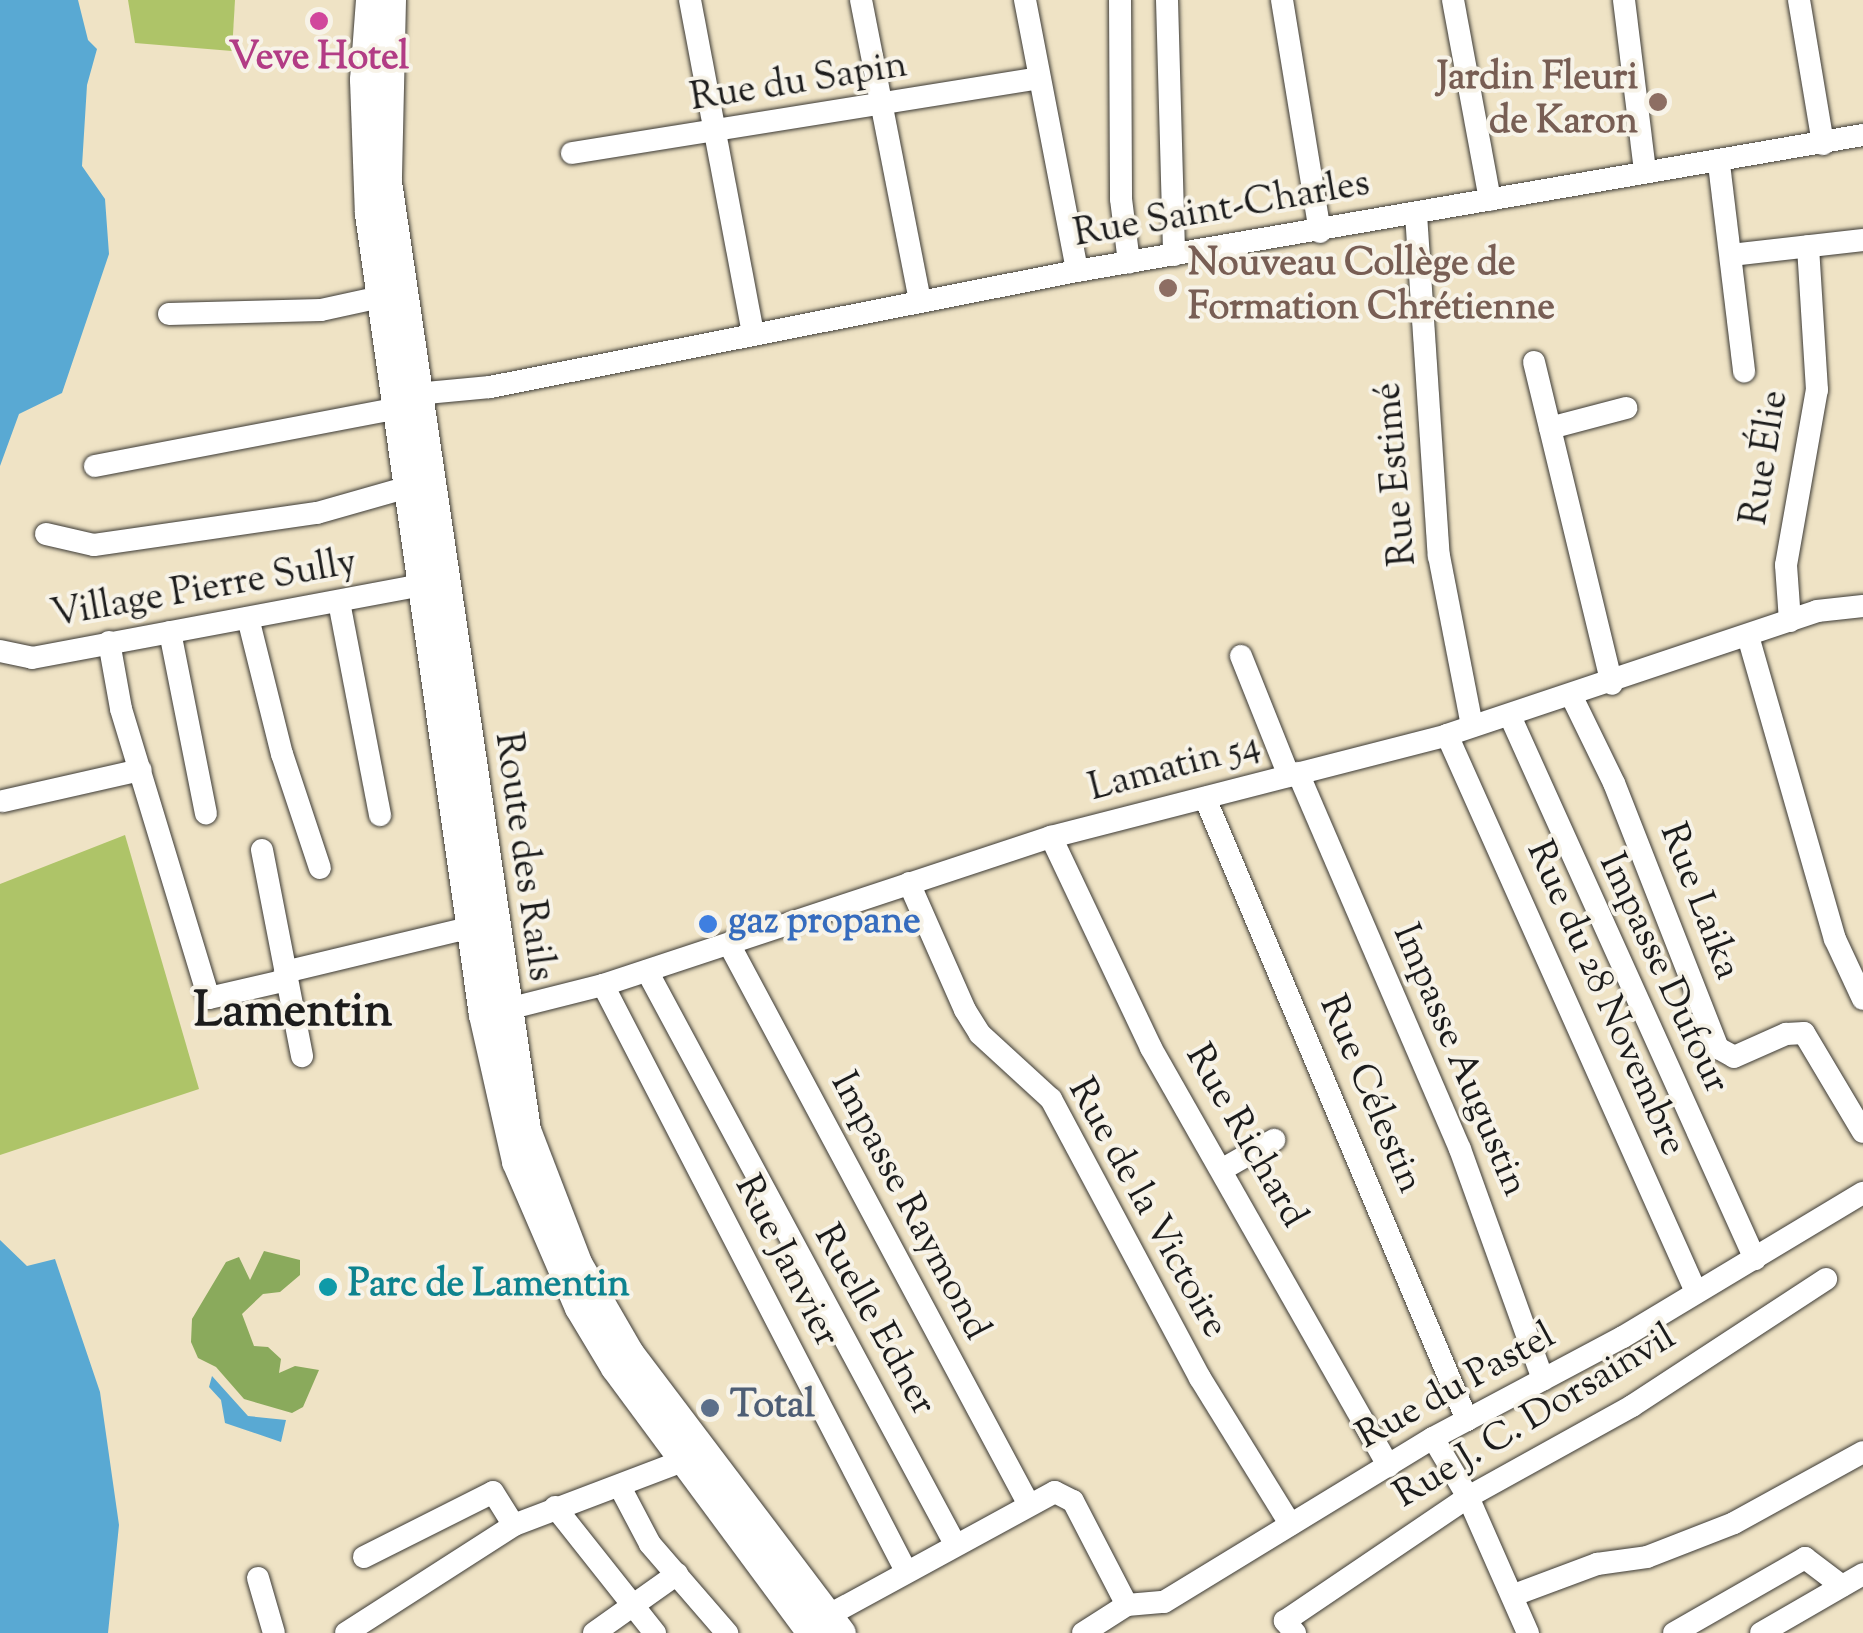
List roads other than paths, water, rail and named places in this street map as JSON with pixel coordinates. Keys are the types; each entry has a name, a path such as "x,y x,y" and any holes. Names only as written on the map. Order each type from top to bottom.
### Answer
{"main road":[{"name":"Route des Rails","path":"370,0 364,142 381,297 406,401 516,1162 547,1239 614,1368 680,1462 827,1627"},
{"name":"Route des Rails","path":"392,0 388,182 406,401 408,487 473,926 494,1012 527,1130 578,1263 674,1418 827,1627"}],"street":[{"path":"690,0 753,334"},
{"path":"861,0 920,301"},
{"path":"1026,0 1036,80 1077,271"},
{"path":"1120,0 1120,199 1130,262"},
{"path":"1167,0 1174,255"},
{"path":"1282,0 1320,232"},
{"path":"1452,0 1490,200"},
{"path":"1624,0 1645,172"},
{"path":"1799,0 1823,144"},
{"name":"Rue du Sapin","path":"572,153 714,134 1036,80"},
{"name":"Rue Saint-Charles","path":"95,466 406,401 1077,271 1320,232 1645,172 1718,164 1863,135"},
{"path":"1718,164 1744,371"},
{"name":"Rue Estimé","path":"1416,214 1439,556 1472,726"},
{"path":"1731,255 1863,240"},
{"name":"Rue Élie","path":"1790,621 1788,549 1817,390 1808,246"},
{"path":"169,314 321,310 381,297"},
{"path":"1534,362 1612,684"},
{"path":"1550,428 1626,408"},
{"path":"46,534 94,544 317,513 408,487"},
{"name":"Village Pierre Sully","path":"0,651 32,658 421,585"},
{"path":"339,602 380,815"},
{"name":"Lamatin 54","path":"494,1012 603,986 1051,838 1510,716 1790,621 1863,606"},
{"path":"248,618 282,754 320,868"},
{"path":"170,632 206,813"},
{"path":"1748,636 1835,939 1863,999"},
{"path":"109,642 209,998 473,926"},
{"name":"Impasse Augustin","path":"1241,656 1460,1149 1543,1379"},
{"name":"Rue Laika","path":"1572,697 1614,783 1718,1048 1734,1057 1786,1034 1804,1033 1863,1132"},
{"name":"Impasse Dufour","path":"1510,716 1755,1259"},
{"name":"Rue du 28 Novembre","path":"1447,734 1696,1292"},
{"path":"3,801 142,770"},
{"name":"Rue Célestin","path":"1205,798 1467,1420"},
{"name":"Rue Richard","path":"1051,838 1152,1048 1388,1466"},
{"path":"262,850 302,1056"},
{"name":"Rue de la Victoire","path":"909,883 965,1010 980,1034 1051,1099 1200,1378 1290,1524"},
{"name":"Impasse Raymond","path":"729,944 1028,1503"},
{"name":"Ruelle Edner","path":"647,971 955,1544"},
{"name":"Rue Janvier","path":"603,986 906,1571"},
{"path":"1223,1169 1274,1140"},
{"name":"Rue du Pastel","path":"1083,1633 1126,1605 1164,1602 1433,1438 1755,1259 1863,1193"},
{"name":"Rue J. C. Dorsainvil","path":"1290,1627 1468,1496 1632,1406 1826,1279"},
{"path":"1433,1438 1468,1496 1528,1633"},
{"path":"1514,1594 1734,1523 1863,1452"},
{"path":"346,1633 514,1524 554,1507 620,1488 680,1462"},
{"path":"620,1488 650,1544 727,1633"},
{"path":"364,1557 493,1492 514,1524"},
{"path":"827,1627 906,1571 1055,1492 1073,1501 1126,1605"},
{"path":"554,1507 655,1633"},
{"path":"1674,1633 1805,1558 1842,1586"},
{"path":"594,1633 677,1574"},
{"path":"1760,1633 1863,1574"},
{"path":"258,1578 274,1633"}],"water":[{"path":"0,0 78,0 88,40 97,49 87,85 82,166 105,199 109,254 62,393 19,414 0,466"},
{"path":"0,1240 27,1266 55,1259 100,1392 119,1525 108,1633 0,1633"},
{"path":"212,1376 248,1416 286,1420 281,1442 225,1423 221,1400 209,1387"}],"place":[{"name":"Veve Hotel","path":"319,21"},
{"name":"Jardin Fleuri de Karon","path":"1658,102"},
{"name":"Nouveau Collège de Formation Chrétienne","path":"1168,288"},
{"name":"gaz propane","path":"708,924"},
{"name":"Parc de Lamentin","path":"328,1287"},
{"name":"Total","path":"710,1408"}],"district":[{"name":"Lamentin","path":"293,1014"}]}
